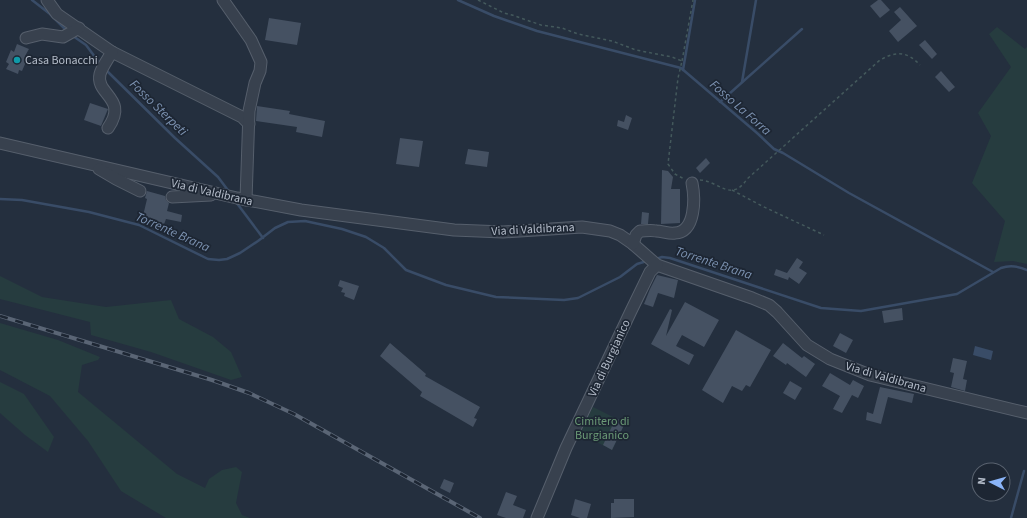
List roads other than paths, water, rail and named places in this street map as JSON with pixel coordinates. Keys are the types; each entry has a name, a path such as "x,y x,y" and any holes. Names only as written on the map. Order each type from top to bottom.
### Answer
{"street":[{"path":"47,0 57,14 112,52 242,118 249,124"},
{"path":"223,0 251,40 261,62 249,111 246,200"},
{"path":"26,38 42,34 63,37 79,28"},
{"path":"108,128 115,117 115,105 101,84 100,75 112,52"},
{"name":"Via di Valdibrana","path":"0,143 223,195 295,209 454,230 503,232 560,227 582,227 610,231 620,235 633,244 655,264 769,305 808,344 830,359 847,367 877,377 1027,413"},
{"path":"92,164 116,179 140,191"},
{"path":"633,244 636,235 640,230 675,233 683,231 688,226 692,217 694,206 692,183"},
{"path":"172,197 223,195"},
{"name":"Via di Burgianico","path":"537,518 566,448 630,311 655,264"}],"water":[{"path":"975,346 993,351 991,360 973,355"}],"waterway":[{"name":"Fosso Sterpeti","path":"32,0 50,14 67,31"},
{"name":"Fosso La Forra","path":"458,0 494,16 537,31 681,68 774,149 849,193 993,272"},
{"path":"683,70 695,0"},
{"path":"742,82 756,0"},
{"path":"720,102 802,29"},
{"name":"Fosso Sterpeti","path":"73,36 86,45 101,65"},
{"name":"Fosso Sterpeti","path":"106,70 175,138 218,177 230,193"},
{"name":"Torrente Brana","path":"0,199 22,200 89,212 139,225 208,259 219,260 227,259 240,253 275,228 288,222 305,221 342,229 366,237 384,248 406,270 446,285 496,297 564,300 578,298 620,277 637,264 647,261"},
{"name":"Fosso Sterpeti","path":"236,202 263,238"},
{"name":"Torrente Brana","path":"656,259 662,257 670,258 821,308 861,311 957,294 1001,268 1008,266 1014,266 1027,270"},
{"path":"1011,518 1024,471"}],"railway":[{"path":"0,316 212,380 249,393 294,414 480,518"}],"place":[{"name":"Casa Bonacchi","path":"17,60"}],"park label":[{"name":"Cimitero di Burgianico","path":"602,428"}]}
